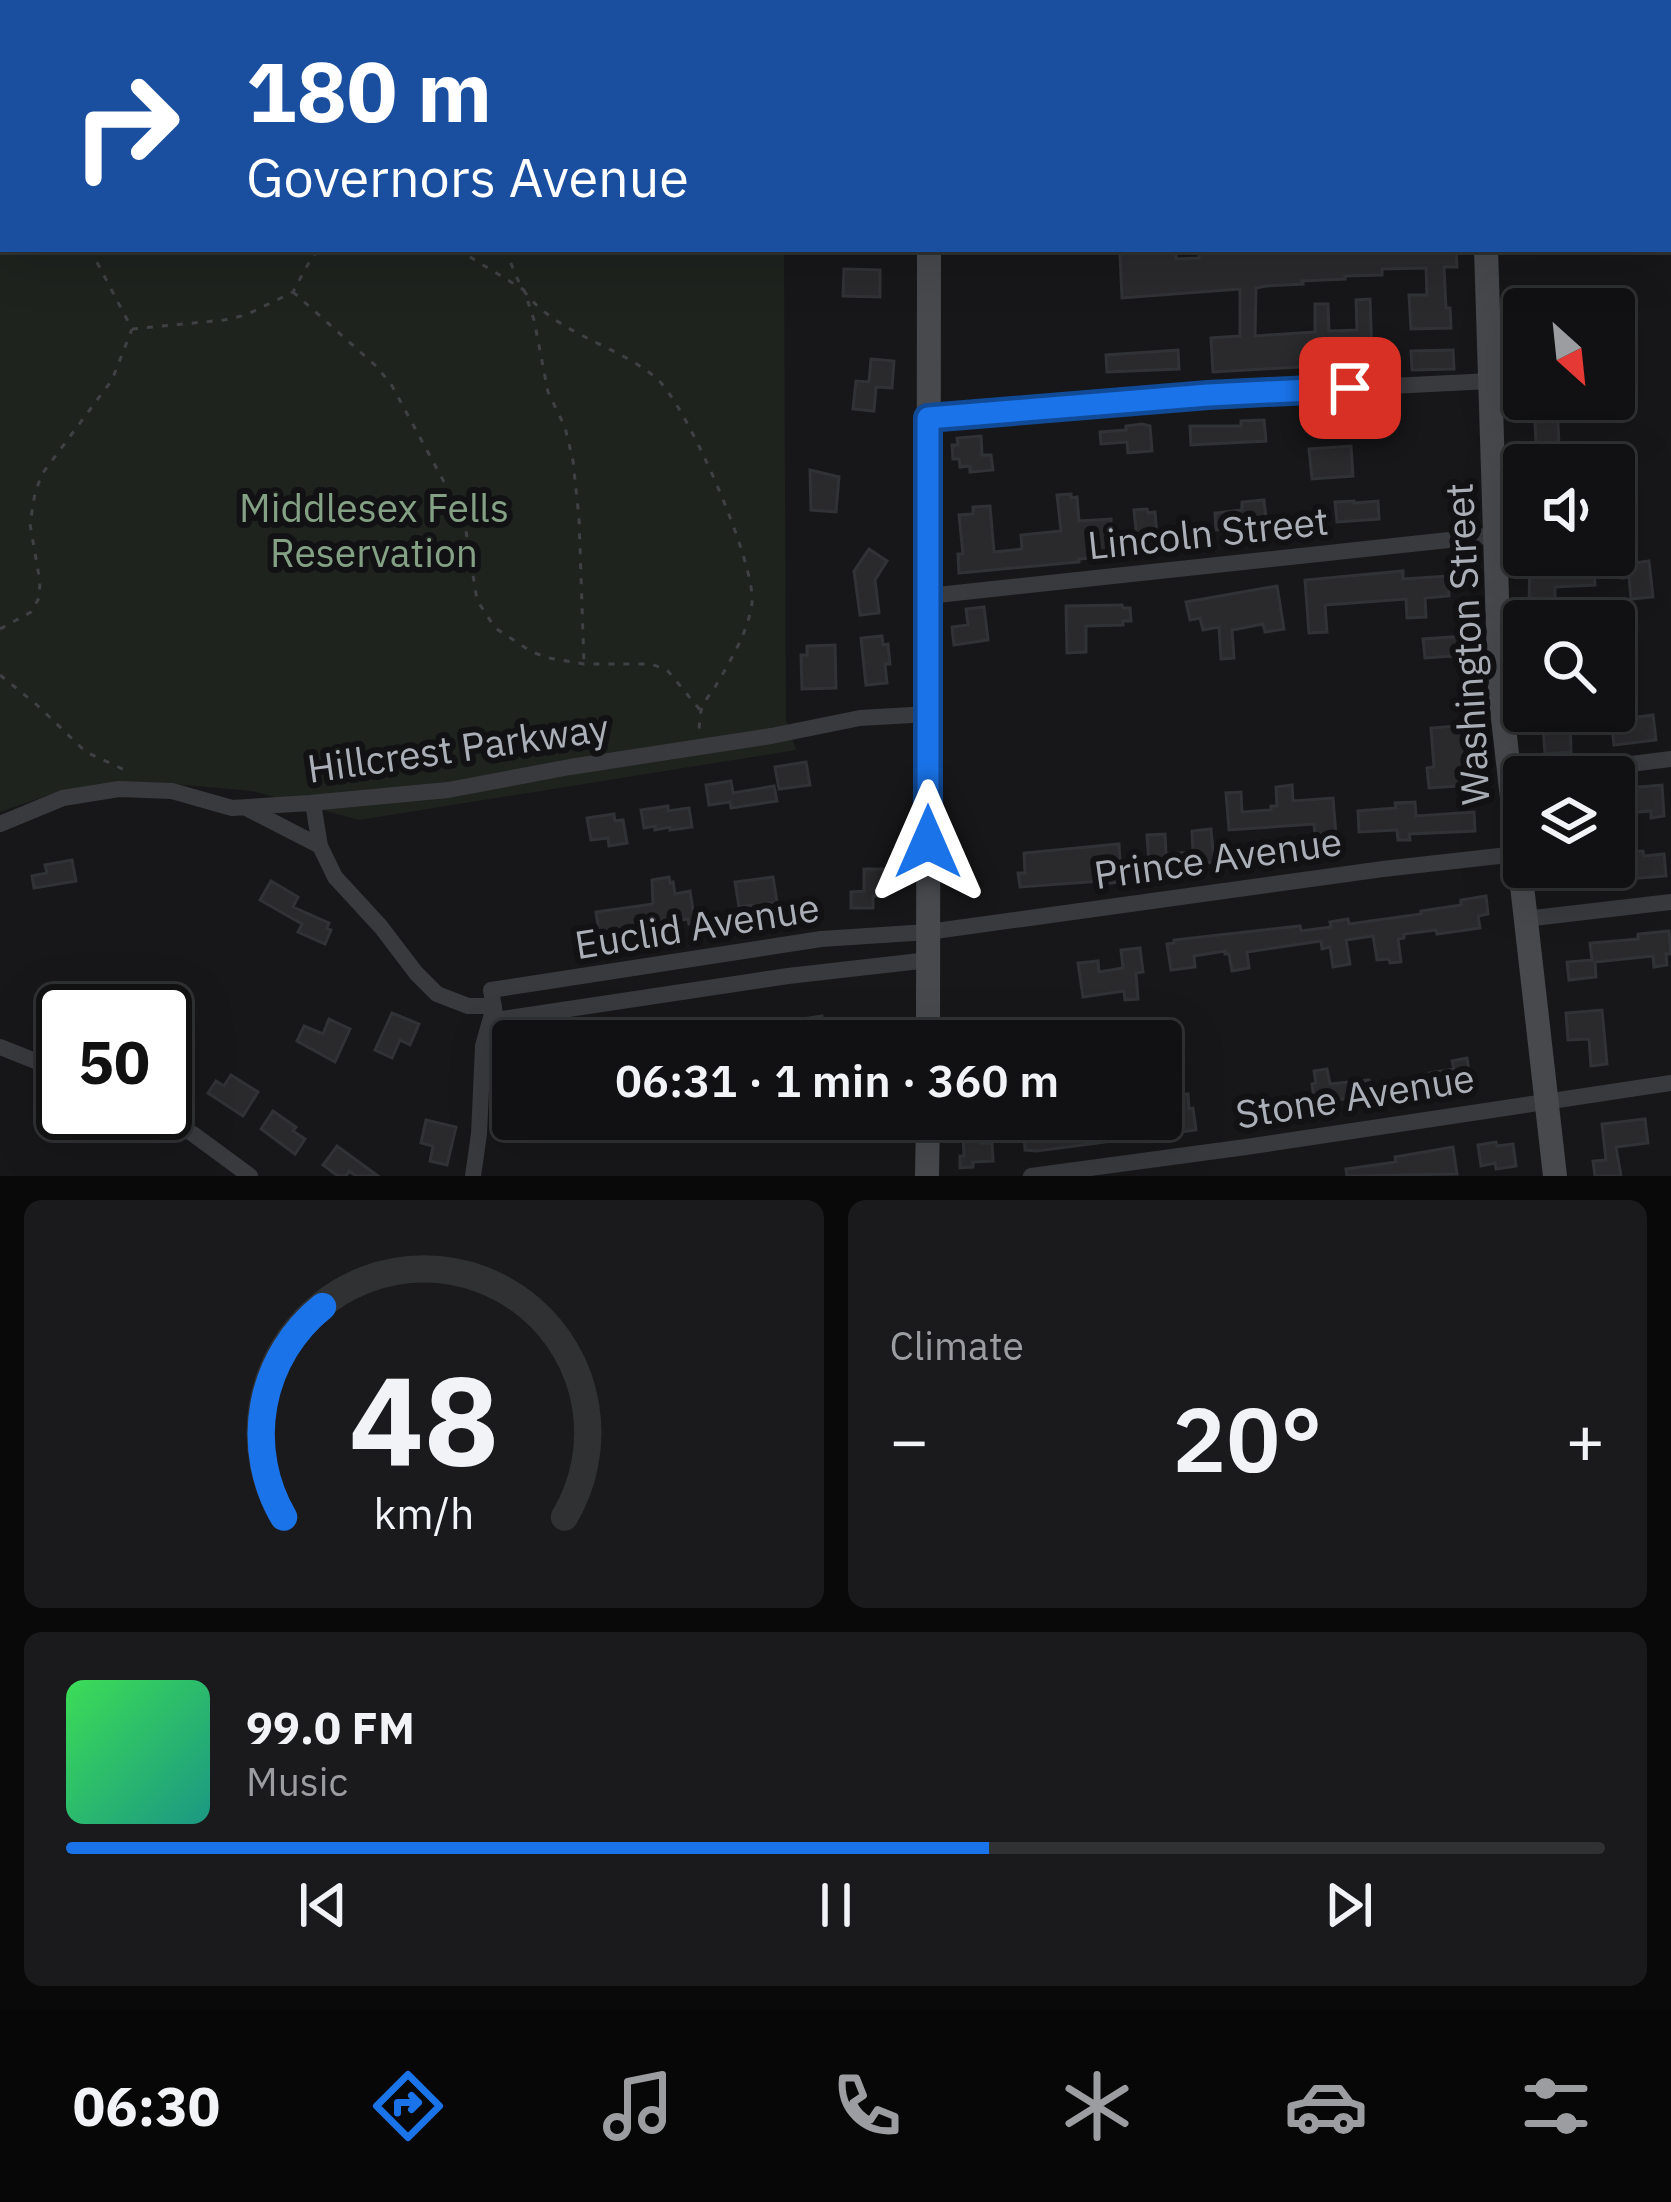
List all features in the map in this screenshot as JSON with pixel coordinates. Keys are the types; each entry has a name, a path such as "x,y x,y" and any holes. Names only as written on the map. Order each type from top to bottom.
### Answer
{"main road":[{"path":"928,252 928,1020"},
{"name":"Washington Street","path":"1486,252 1500,692 1515,756"},
{"name":"Washington Street","path":"1521,888 1555,1176"},
{"path":"927,1176 928,1140"}],"street":[{"path":"928,418 1208,395 1491,381"},
{"name":"Lincoln Street","path":"928,596 1495,535"},
{"name":"Hillcrest Parkway","path":"0,824 64,798 119,789 172,791 232,808 313,803 448,790 860,718 929,714"},
{"path":"1635,764 1671,759"},
{"name":"Euclid Avenue","path":"313,803 320,846 334,877 437,994 468,1006 494,1006"},
{"path":"245,807 320,846"},
{"name":"Prince Avenue","path":"928,932 1503,856"},
{"path":"1525,919 1671,902"},
{"name":"Euclid Avenue","path":"928,932 821,939 491,990 496,1020 929,960"},
{"path":"473,1176 483,1046 494,1006"},
{"path":"0,1047 36,1061"},
{"name":"Stone Avenue","path":"1031,1176 1671,1084"},
{"path":"192,1133 250,1176"}],"path":[{"path":"0,629 31,612 39,598 29,524 42,474 112,380 132,329 92,252"},
{"path":"132,329 246,315 293,292 313,254 319,252"},
{"path":"293,292 391,384 466,531 477,600 495,628 549,658 584,664 651,664 667,670 700,711 748,619 751,577 707,465 671,395 657,378 546,313 524,290 462,252"},
{"path":"506,252 534,320 548,392 573,460 584,664"},
{"path":"0,675 86,752 129,772"}],"green space":[{"name":"Middlesex Fells Reservation","path":"0,252 784,252 786,720 796,750 359,820 252,791 151,782 55,793 0,812"}],"building":[{"path":"1176,252 1176,259 1199,258 1199,252 1456,252 1457,267 1444,267 1451,328 1411,329 1409,295 1427,295 1426,268 1382,269 1382,275 1266,286 1256,288 1255,336 1315,332 1315,304 1328,304 1329,331 1357,330 1356,300 1370,299 1372,358 1349,359 1349,364 1213,372 1211,338 1240,336 1240,289 1122,298 1120,254"},
{"path":"844,269 880,270 880,297 843,296"},
{"path":"1178,350 1179,369 1107,372 1106,355"},
{"path":"1453,350 1454,369 1412,370 1411,351"},
{"path":"871,359 894,361 892,388 876,387 874,411 853,409 856,381 869,382"},
{"path":"1264,420 1266,441 1191,445 1190,426 1241,426 1241,421"},
{"path":"1535,420 1558,420 1559,444 1536,444"},
{"path":"1150,426 1152,451 1128,453 1127,442 1101,444 1100,432"},
{"path":"981,436 982,455 991,455 993,470 970,472 970,466 960,467 959,459 953,459 952,445 958,445 957,438"},
{"path":"1351,446 1353,476 1312,479 1309,449"},
{"path":"810,470 839,477 836,512 811,510"},
{"path":"1057,495 1077,497 1079,521 1111,519 1111,551 1106,557 959,573 958,554 963,554 959,515 973,514 973,507 990,506 994,552 1022,549 1021,535 1061,531"},
{"path":"1264,500 1267,527 1262,532 1216,530 1215,513 1242,510 1242,502"},
{"path":"1378,501 1379,519 1337,522 1335,502"},
{"path":"1134,510 1155,512 1158,549 1138,550"},
{"path":"869,549 887,561 875,580 879,613 860,615 854,571"},
{"path":"1649,561 1653,597 1631,599 1629,577 1622,576 1635,576 1635,563"},
{"path":"1403,571 1403,579 1448,576 1449,596 1425,598 1426,617 1407,618 1406,599 1325,605 1327,632 1309,633 1305,580"},
{"path":"1530,576 1594,576 1595,585 1555,587 1555,600 1529,600"},
{"path":"1277,586 1284,629 1265,632 1263,624 1232,630 1234,658 1221,659 1219,627 1203,630 1200,618 1190,620 1186,602"},
{"path":"1066,606 1130,608 1131,621 1086,626 1086,652 1067,653"},
{"path":"984,607 988,640 954,645 952,627 968,625 966,609"},
{"path":"882,636 883,645 888,644 887,683 866,685 861,638"},
{"path":"1465,636 1466,655 1425,658 1423,639"},
{"path":"835,645 836,688 802,689 801,655 807,655 807,646"},
{"path":"1653,715 1656,740 1614,745 1612,732 1635,732 1635,717"},
{"path":"1468,725 1473,785 1429,788 1427,768 1434,767 1431,728"},
{"path":"1543,732 1571,732 1571,752 1545,754"},
{"path":"806,762 810,785 779,789 775,767"},
{"path":"731,781 733,793 774,786 777,801 731,808 730,802 709,805 706,785"},
{"path":"1292,785 1293,801 1333,798 1337,847 1324,848 1323,834 1315,835 1314,824 1229,830 1226,793 1241,792 1242,812 1271,810 1277,806 1276,787"},
{"path":"1662,785 1664,816 1651,818 1651,811 1635,812 1635,787"},
{"path":"1415,802 1416,816 1474,812 1475,831 1409,834 1410,840 1398,840 1397,830 1359,832 1358,811"},
{"path":"668,806 668,811 689,808 692,827 644,828 641,810"},
{"path":"614,814 615,821 623,820 627,843 609,846 608,838 591,840 587,818"},
{"path":"1211,829 1214,862 1172,865 1173,873 1154,875 1147,835 1165,834 1166,854 1193,852 1192,831"},
{"path":"1119,844 1121,882 1020,887 1018,873 1025,873 1024,853"},
{"path":"1635,852 1664,854 1666,876 1635,879"},
{"path":"72,860 76,881 34,888 32,876 47,873 45,865"},
{"path":"864,869 886,869 886,896 873,896 873,908 851,908 851,892 864,891"},
{"path":"669,877 675,894 690,891 693,911 705,909 707,921 689,924 688,919 599,932 596,912 653,904 652,880"},
{"path":"773,877 777,902 753,913 752,905 739,907 735,882"},
{"path":"271,881 298,897 293,907 329,923 325,944 298,932 302,924 260,900"},
{"path":"1486,896 1488,914 1478,916 1480,928 1404,934 1398,939 1401,962 1377,960 1373,936 1346,940 1350,964 1333,967 1330,947 1322,949 1321,941 1247,952 1249,968 1232,971 1225,951 1194,956 1195,967 1171,970 1167,944 1174,940 1331,927 1330,922 1348,919 1349,924 1421,914"},
{"path":"1669,931 1667,965 1654,967 1653,956 1595,962 1596,977 1569,980 1567,962 1592,960 1590,943"},
{"path":"1140,948 1143,972 1136,973 1138,999 1125,1000 1124,991 1083,997 1078,963 1098,961 1099,972 1123,968 1121,950"},
{"path":"1602,1010 1607,1064 1591,1066 1589,1039 1568,1040 1566,1013"},
{"path":"392,1013 419,1024 410,1045 400,1040 392,1058 375,1050"},
{"path":"329,1019 350,1029 335,1062 297,1041 304,1026 323,1034"},
{"path":"1467,1058 1472,1093 1451,1096 1443,1088 1432,1089 1430,1073 1454,1069 1452,1061"},
{"path":"1327,1069 1330,1084 1369,1080 1372,1095 1336,1100 1338,1112 1321,1114 1320,1106 1315,1107 1312,1084 1316,1083 1314,1071"},
{"path":"231,1075 258,1092 243,1116 208,1093 216,1081 224,1086"},
{"path":"1188,1094 1196,1130 1182,1132 1182,1095"},
{"path":"273,1111 305,1139 295,1154 261,1129"},
{"path":"1645,1119 1648,1143 1616,1147 1621,1176 1595,1176 1593,1161 1606,1160 1602,1124"},
{"path":"426,1120 456,1127 447,1165 430,1161 433,1146 421,1143"},
{"path":"963,1140 992,1143 993,1161 960,1168 960,1156 964,1156"},
{"path":"1025,1140 1120,1140 1037,1151 1025,1150"},
{"path":"1496,1142 1497,1146 1513,1144 1516,1166 1481,1166 1478,1145"},
{"path":"337,1146 378,1176 356,1176 349,1171 338,1176 323,1165"},
{"path":"1453,1147 1457,1174 1347,1176 1346,1169"}],"route":[{"path":"928,842 928,418 1350,388"}]}
